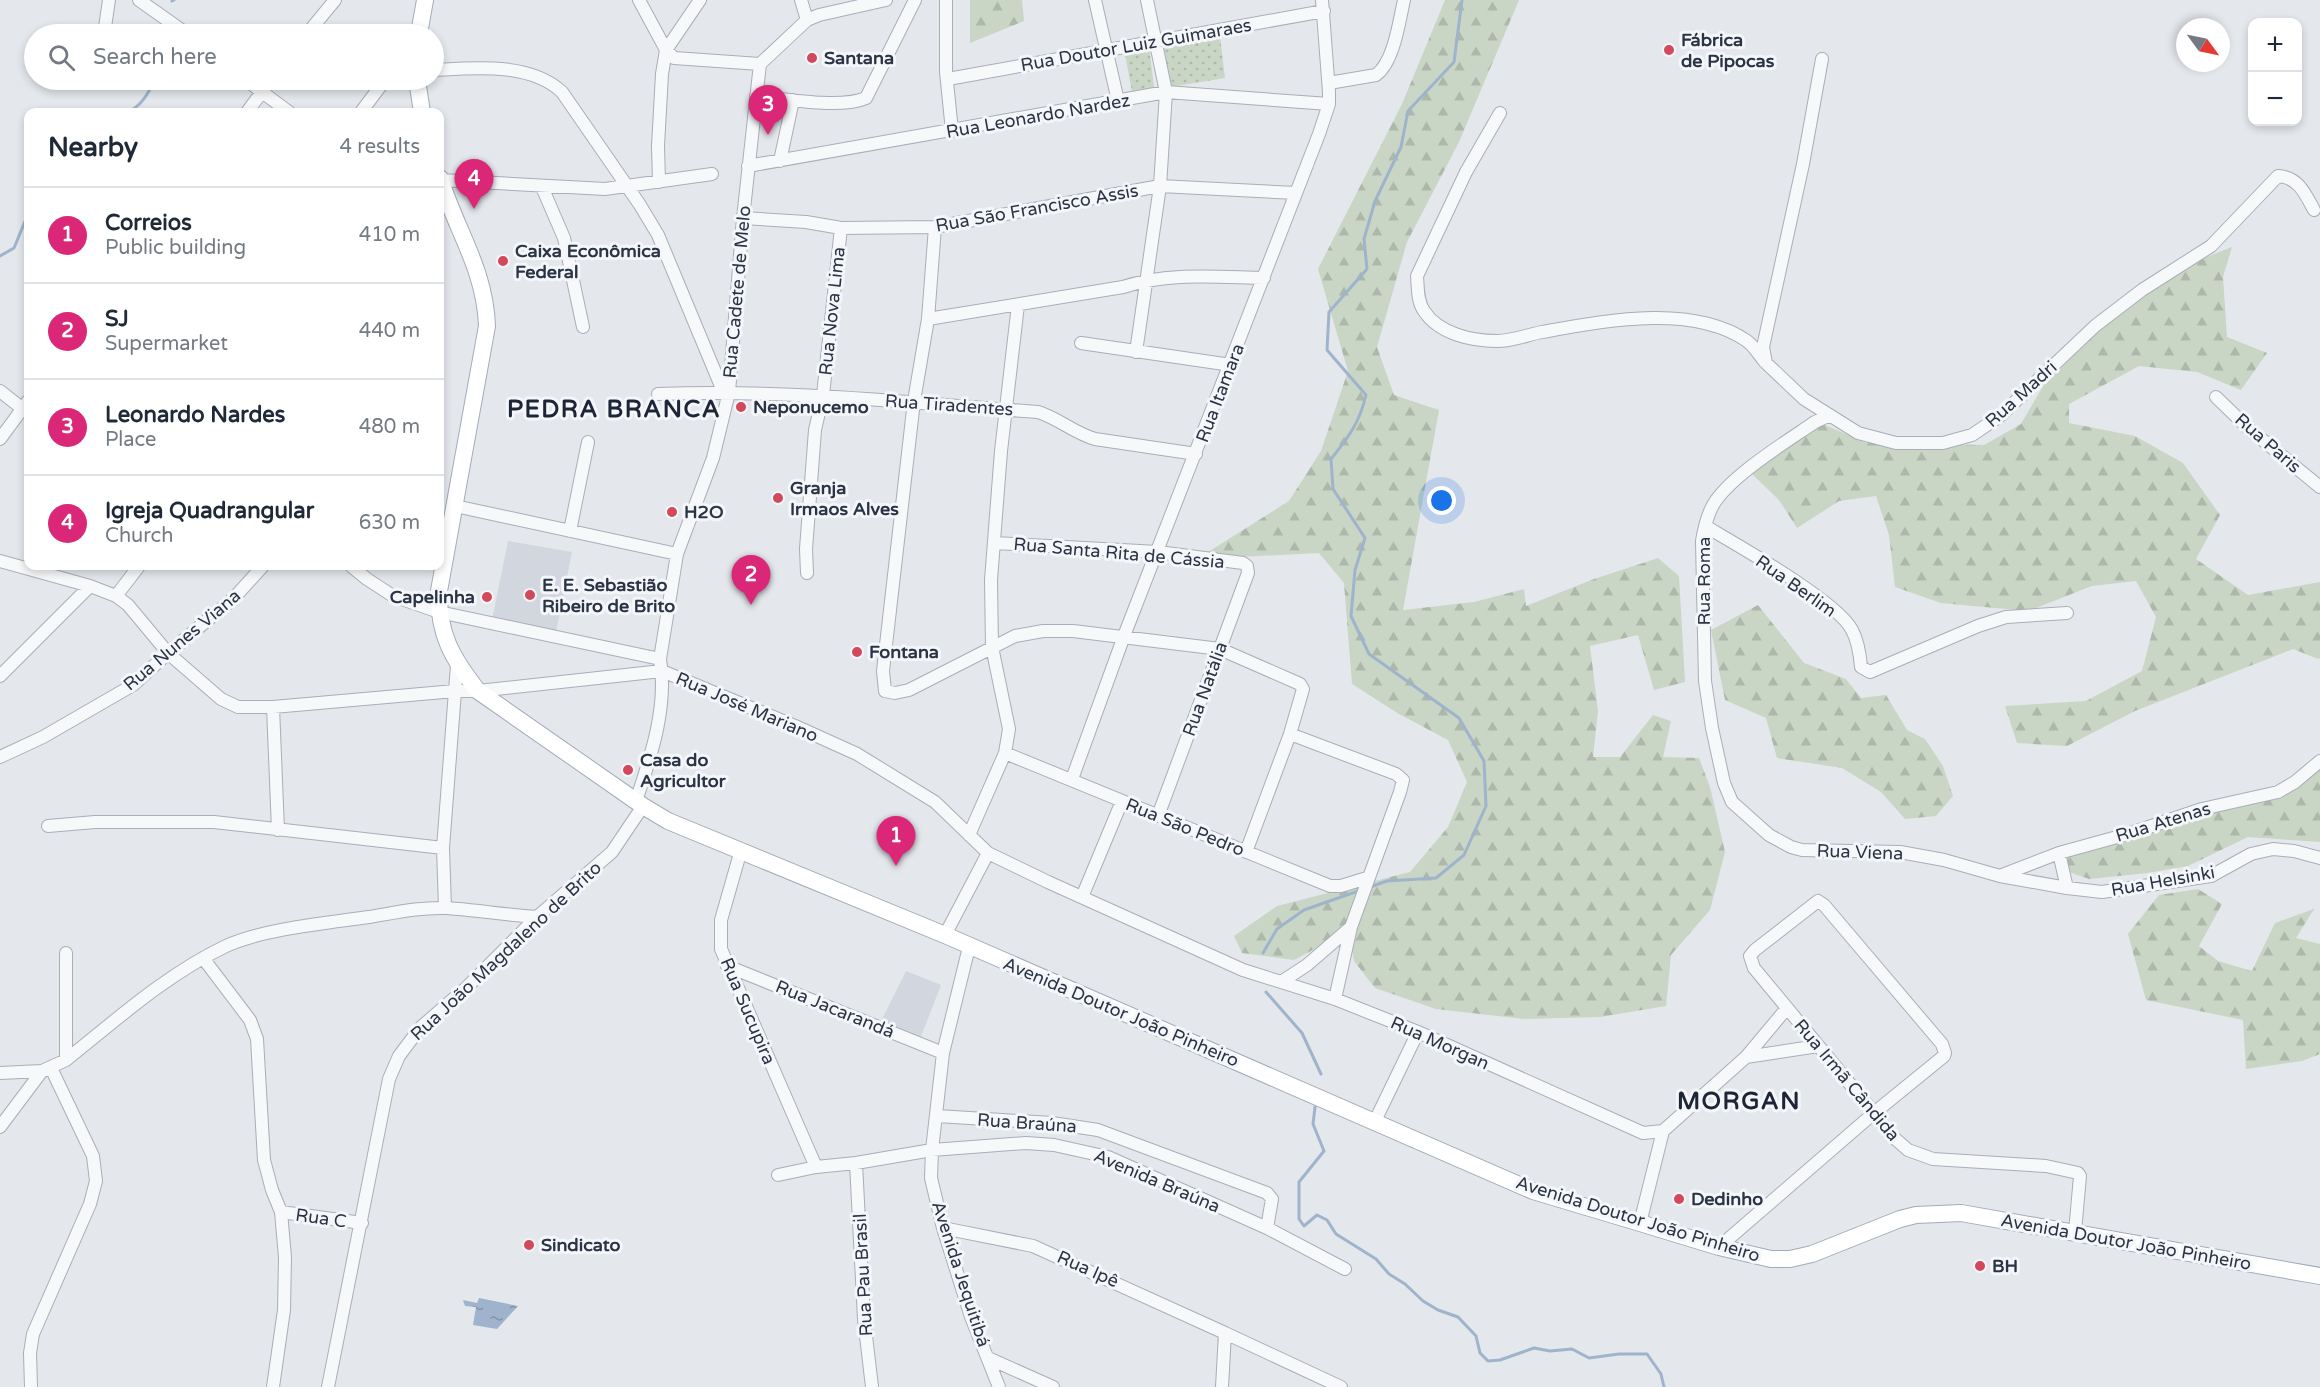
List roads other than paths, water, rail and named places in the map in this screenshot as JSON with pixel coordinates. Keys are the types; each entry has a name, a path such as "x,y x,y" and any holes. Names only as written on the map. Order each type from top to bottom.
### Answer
{"main road":[{"path":"421,24 425,0"},
{"path":"419,90 421,108"},
{"name":"Avenida Doutor João Pinheiro","path":"444,206 479,273 487,308 488,326 444,564"},
{"name":"Avenida Doutor João Pinheiro","path":"443,570 439,591 439,612 444,637 457,665 478,691 668,820 945,935 1533,1191 1719,1247 1771,1258 1790,1259 1812,1254 1900,1219 1916,1215 1961,1213 2320,1276"}],"street":[{"path":"105,24 109,0"},
{"path":"139,0 173,24"},
{"path":"315,24 335,0"},
{"path":"639,0 671,56 678,59 760,64 807,20 819,15 886,0"},
{"path":"659,182 658,146 662,74 666,50 700,0"},
{"path":"801,0 807,20"},
{"path":"756,96 841,102 866,98 915,0"},
{"path":"946,0 952,131"},
{"path":"1095,0 1118,101"},
{"path":"1136,352 1160,186 1166,92 1148,0"},
{"path":"1329,83 1376,75 1381,72 1389,60 1404,0"},
{"name":"Rua Doutor Luiz Guimaraes","path":"948,79 1156,41 1323,5"},
{"name":"Rua Itamara","path":"1072,779 1124,636 1231,365 1329,104 1323,5"},
{"path":"1766,363 1763,346 1803,164 1822,59"},
{"name":"Rua Cadete de Melo","path":"640,803 659,718 661,665 677,554 713,458 726,392 760,64"},
{"path":"444,70 509,70 548,81 562,92 658,235 726,392"},
{"path":"259,90 284,108"},
{"path":"364,108 378,90"},
{"path":"250,108 262,92"},
{"name":"Rua Leonardo Nardez","path":"748,166 1166,92 1329,104"},
{"path":"780,161 793,100"},
{"name":"Rua Madri","path":"1500,113 1466,172 1417,276 1418,295 1424,311 1444,329 1472,340 1500,341 1625,319 1696,321 1733,333 1749,343 1766,363 1804,399 1828,416 1858,433 1896,443 1943,444 1972,435 2000,416 2095,326 2142,290 2211,246 2278,176 2289,176 2299,184 2318,212"},
{"path":"444,179 605,189 712,174"},
{"name":"Rua São Francisco Assis","path":"743,218 806,222 841,228 935,227 1160,186 1296,193"},
{"path":"542,187 564,238 583,327"},
{"path":"935,227 928,319 914,401 883,686 887,693 909,690 1015,636 1043,630 1124,636 1220,649 1300,684 1303,689 1290,734 1246,852"},
{"name":"Rua Nova Lima","path":"807,573 806,549 815,430 823,395 841,228"},
{"path":"928,319 1123,287 1147,279 1170,277 1263,278"},
{"path":"969,835 1005,753 1009,721 992,647 991,580 1018,305"},
{"path":"1081,343 1231,365"},
{"path":"0,391 24,407"},
{"name":"Rua Tiradentes","path":"658,394 726,392 823,395 1038,411 1084,436 1095,439 1196,454"},
{"name":"Rua Paris","path":"2216,397 2248,428 2320,488"},
{"path":"0,439 24,410"},
{"name":"Rua Roma","path":"1732,802 1724,783 1705,681 1702,541 1705,526 1712,506 1725,487 1815,422 1828,416"},
{"path":"570,531 588,442"},
{"path":"455,506 677,554"},
{"name":"Rua Berlim","path":"1705,526 1760,559 1831,607 1852,630 1859,651 1861,667 1866,671 1874,671 1978,626 2006,617 2067,613"},
{"name":"Rua Santa Rita de Cássia","path":"994,543 1158,552 1243,563"},
{"path":"0,561 24,568"},
{"path":"20,567 24,561"},
{"name":"Rua Natália","path":"1158,816 1248,573 1248,568 1243,563"},
{"path":"31,570 90,586 116,596 136,570"},
{"name":"Rua Nunes Viana","path":"0,758 43,737 133,685 233,599 258,570"},
{"path":"356,570 393,596 439,612 638,655 661,665"},
{"path":"0,676 90,586"},
{"name":"Rua José Mariano","path":"116,596 128,605 168,653 228,703 238,707 273,707 478,691 636,674 661,665 857,754 935,802 988,854 1215,957"},
{"path":"636,674 638,655"},
{"path":"445,908 443,848 457,665"},
{"path":"273,707 278,830"},
{"path":"1290,734 1396,774 1403,780 1351,927 1335,999"},
{"name":"Rua São Pedro","path":"1005,753 1330,886 1341,886 1367,878"},
{"name":"Rua Atenas","path":"2000,876 2059,853 2128,834 2202,809 2278,792 2295,782 2320,761"},
{"path":"1082,897 1122,801"},
{"name":"Rua Viena","path":"1732,802 1769,835 1802,850 1900,852 1944,860 2000,876"},
{"name":"Rua João Magdaleno de Brito","path":"328,1387 389,1080 399,1056 420,1028 466,988 537,917 612,852 640,803"},
{"path":"48,826 95,822 214,822 443,848"},
{"name":"Rua Helsinki","path":"2000,876 2067,888 2114,891 2211,876 2251,854 2272,849 2294,851 2320,858"},
{"name":"Rua Sucupira","path":"741,850 722,920 721,949 816,1167"},
{"path":"2059,853 2067,888"},
{"path":"945,935 988,854"},
{"name":"Rua Irmã Cândida","path":"1874,1113 1944,1056 1945,1050 1824,905 1818,901 1755,950 1750,956 1754,968 1892,1136 1908,1150 1927,1157 2046,1166 2078,1173 2080,1176 2075,1232"},
{"path":"0,1127 47,1070 66,1060 150,993 203,958 238,942 313,924 445,908 537,917"},
{"path":"1281,982 1307,965 1351,927"},
{"name":"Avenida Jequitibá","path":"969,947 944,1053 932,1150 931,1178 943,1228 971,1317 998,1386"},
{"path":"66,952 66,1060"},
{"name":"Rua Morgan","path":"1215,957 1243,970 1335,999 1418,1032 1642,1133 1663,1131"},
{"path":"203,958 250,1020 257,1039 264,1160 281,1212 285,1257 284,1310 273,1387"},
{"name":"Rua Jacarandá","path":"727,966 944,1053"},
{"path":"1640,1223 1663,1131 1746,1057 1787,1008"},
{"path":"1374,1123 1418,1032"},
{"path":"1746,1057 1818,1046"},
{"path":"0,1074 47,1070"},
{"path":"31,1387 30,1353 33,1334 90,1204 96,1181 93,1156 47,1070"},
{"path":"1719,1247 1874,1113"},
{"name":"Rua Braúna","path":"937,1116 1052,1123 1098,1130 1268,1193 1272,1199 1267,1228"},
{"path":"1108,1157 1116,1137"},
{"name":"Avenida Braúna","path":"778,1175 816,1167 856,1163 932,1150 1026,1143 1054,1145 1108,1157 1267,1228 1345,1269"},
{"name":"Rua Pau Brasil","path":"856,1163 864,1319 872,1387"},
{"name":"Rua C","path":"281,1212 362,1223"},
{"name":"Rua Ipê","path":"943,1228 1034,1246 1341,1387"},
{"path":"1222,1387 1225,1332"},
{"path":"988,1358 1053,1387"}],"water":[{"path":"479,1298 518,1306 497,1329 473,1325 476,1307 465,1306 463,1300 477,1303"}],"waterway":[{"path":"1370,887 1387,881 1436,878 1464,855 1486,806 1484,761 1459,718 1369,654 1351,616 1355,570 1365,538 1333,489 1331,459 1353,429 1366,395 1327,350 1329,312 1367,269 1364,239 1375,201 1401,147 1408,111 1454,62 1462,0"},
{"path":"134,108 150,90"},
{"path":"0,256 14,248 24,224"},
{"path":"1263,953 1277,929 1304,910 1361,890"},
{"path":"1266,992 1302,1033 1321,1074"},
{"path":"1315,1107 1313,1124 1324,1151 1299,1182 1299,1219 1304,1226 1317,1215 1327,1220 1336,1234 1376,1259 1389,1274 1405,1284 1423,1301 1438,1310 1458,1317 1476,1336 1480,1353 1488,1361 1500,1360 1534,1348 1550,1351 1572,1349 1589,1358 1619,1354 1647,1354 1661,1374 1664,1387"}],"place":[{"name":"Fábrica de Pipocas","path":"1669,50"},
{"name":"Santana","path":"812,58"},
{"name":"Leonardo Nardes","path":"768,135"},
{"name":"Igreja Quadrangular","path":"474,209"},
{"name":"Caixa Econômica Federal","path":"503,261"},
{"name":"Neponucemo","path":"741,407"},
{"name":"Granja Irmaos Alves","path":"778,498"},
{"name":"H2O","path":"672,512"},
{"name":"E. E. Sebastião Ribeiro de Brito","path":"530,595"},
{"name":"Capelinha","path":"487,597"},
{"name":"SJ","path":"751,605"},
{"name":"Fontana","path":"857,652"},
{"name":"Casa do Agricultor","path":"628,770"},
{"name":"Correios","path":"896,866"},
{"name":"Dedinho","path":"1679,1199"},
{"name":"Sindicato","path":"529,1245"},
{"name":"BH","path":"1980,1266"}],"district":[{"name":"PEDRA BRANCA","path":"614,409"},
{"name":"MORGAN","path":"1739,1101"}]}
